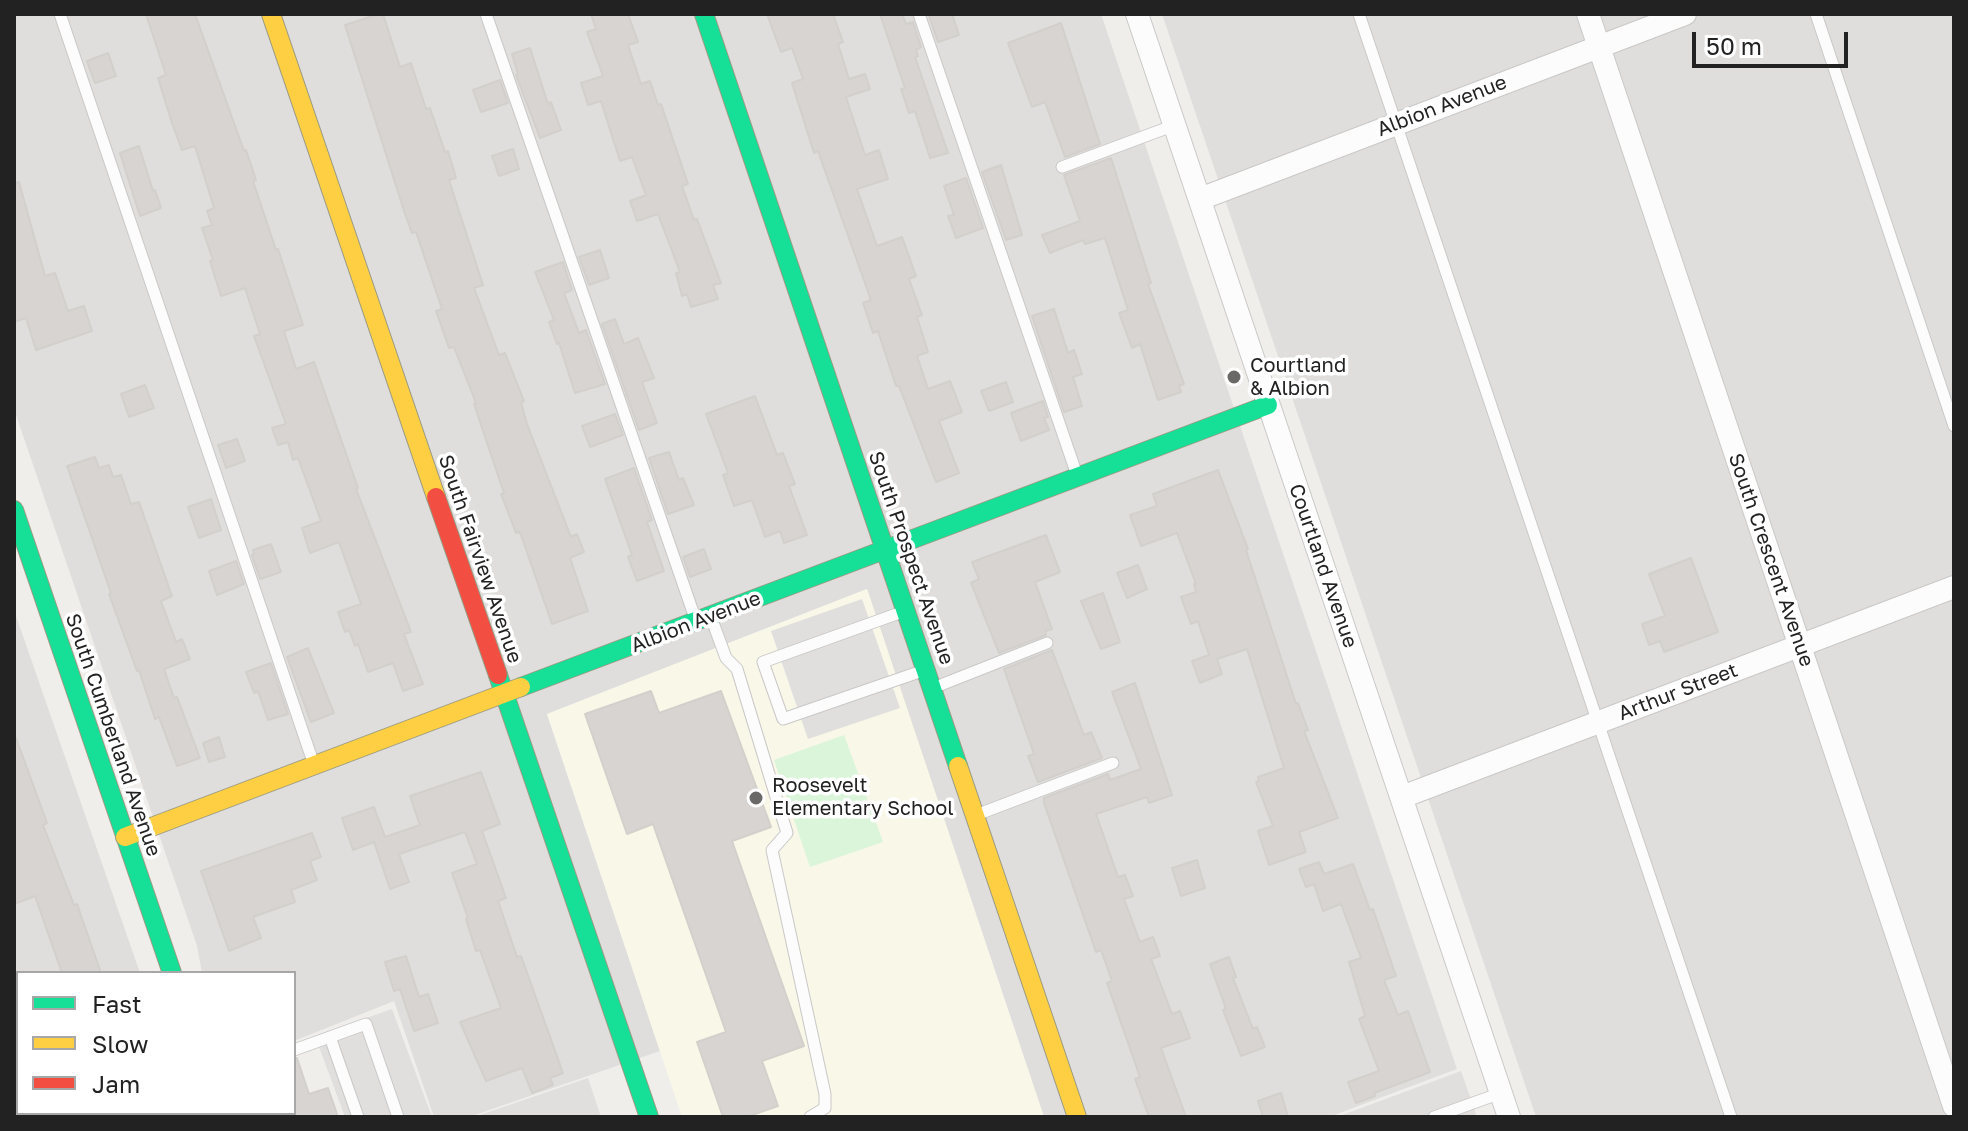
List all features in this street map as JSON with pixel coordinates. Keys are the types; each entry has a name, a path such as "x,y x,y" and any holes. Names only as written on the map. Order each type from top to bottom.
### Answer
{"street":[{"name":"South Fairview Avenue","path":"271,14 649,1117"},
{"name":"South Prospect Avenue","path":"704,14 1077,1117"},
{"name":"Courtland Avenue","path":"1137,14 1509,1117"},
{"name":"South Crescent Avenue","path":"1588,14 1954,1106"},
{"name":"Albion Avenue","path":"1200,199 1685,14"},
{"name":"Albion Avenue","path":"125,837 1268,405"},
{"name":"South Cumberland Avenue","path":"14,510 171,971"},
{"name":"Arthur Street","path":"1402,797 1954,587"}],"lane":[{"path":"60,14 314,766"},
{"path":"486,14 703,619 726,658 737,669 787,833 772,850 825,1094 825,1108 810,1117"},
{"path":"919,14 1078,476"},
{"path":"1359,14 1731,1117"},
{"path":"1816,14 1954,426"},
{"path":"1062,167 1175,125"},
{"path":"906,611 763,662 783,719 926,669"},
{"path":"932,688 1047,643"},
{"path":"975,815 1113,763"},
{"path":"296,1049 366,1024 398,1117"},
{"path":"330,1037 358,1117"},
{"path":"1434,1117 1501,1093"}],"shaded area":[{"path":"14,14 1101,14 1457,1069 1329,1117 1044,1117 867,589 547,714 660,1051 469,1117 434,1117 394,1001 296,1040 296,971 202,971 197,946 14,409"},
{"path":"1162,14 1954,14 1954,1117 1536,1117"},
{"name":"Roosevelt Elementary School","path":"867,589 1044,1117 682,1117 547,714"},
{"path":"862,599 900,708 808,739 771,631"},
{"path":"14,610 139,971 16,971 16,1115 58,1115 14,1117"},
{"path":"392,1009 432,1117 345,1117 315,1036"},
{"path":"1461,1071 1477,1117 1337,1117"},
{"path":"588,1078 601,1117 474,1117"},
{"path":"166,1115 166,1117 58,1117"}],"green space":[{"path":"844,735 883,842 810,867 774,760"}],"building":[{"path":"146,14 195,14 246,150 256,180 253,181 303,325 284,331 296,369 314,362 356,489 411,632 404,634 423,684 403,691 393,663 368,672 358,644 355,646 349,630 345,632 338,612 361,604 339,542 310,553 302,528 321,521 298,458 293,460 288,442 278,445 272,428 286,424 254,336 260,334 245,288 221,296 202,228 212,225 207,211 214,208 195,146 182,150 172,123 158,78 166,75"},
{"path":"383,14 400,67 411,63 426,109 430,108 445,152 448,151 456,178 449,180 483,285 474,288 499,355 505,353 524,401 521,402 527,424 571,537 577,534 584,552 570,558 588,611 552,624 520,532 516,533 501,494 504,493 476,403 454,347 449,348 436,311 442,309 416,232 412,233 405,214 345,25"},
{"path":"591,14 628,14 638,42 628,45 641,84 650,81 658,105 661,104 688,184 682,186 721,283 713,285 718,299 691,307 687,294 682,296 676,273 680,272 658,214 637,221 630,201 646,195 632,157 620,161 601,101 588,105 581,83 603,76 587,32 596,29"},
{"path":"767,14 833,14 843,42 838,44 849,79 865,74 870,89 846,97 865,155 879,150 888,179 857,189 877,246 902,237 916,276 909,279 922,315 917,317 928,352 917,356 928,389 950,381 962,412 939,421 959,473 936,482 899,386 896,386 878,331 873,333 863,303 871,300 818,151 814,153 792,83 803,79 792,48 781,52"},
{"path":"880,14 902,14 906,24 913,22 921,47 916,50 918,56 915,57 948,153 930,158 915,111 909,113 901,89 905,88"},
{"path":"952,14 959,35 938,42 929,16"},
{"path":"1061,23 1100,144 1065,157 1045,102 1032,107 1008,43"},
{"path":"530,48 548,104 551,102 561,130 540,138 516,75 512,54"},
{"path":"108,53 116,76 95,83 87,61"},
{"path":"500,80 508,103 481,112 473,90"},
{"path":"139,146 161,208 140,216 120,153"},
{"path":"513,149 519,169 499,176 492,156"},
{"path":"1111,158 1151,283 1148,284 1184,384 1179,386 1181,392 1158,400 1140,344 1132,348 1119,313 1128,310 1105,238 1085,244 1083,240 1050,253 1042,235 1080,221 1064,175"},
{"path":"1001,165 1022,235 1006,240 982,172"},
{"path":"966,178 983,228 956,238 948,216 954,215 944,186"},
{"path":"19,182 45,276 55,273 68,311 84,306 92,331 36,350 26,318 14,322 14,183"},
{"path":"600,250 609,278 589,285 579,257"},
{"path":"563,262 572,290 564,293 579,333 586,330 605,384 575,393 549,322 554,320 535,272"},
{"path":"1054,309 1068,353 1074,350 1082,374 1073,377 1082,406 1064,412 1032,316"},
{"path":"615,319 624,344 638,338 654,378 642,382 657,423 639,430 602,324"},
{"path":"1006,382 1013,402 989,411 981,391"},
{"path":"145,385 154,408 129,417 121,394"},
{"path":"755,396 777,455 783,453 795,484 789,486 807,535 784,543 780,531 765,537 752,500 734,506 723,475 728,473 706,414"},
{"path":"1043,401 1048,417 1044,418 1049,430 1021,441 1011,413"},
{"path":"615,414 623,435 590,447 582,426"},
{"path":"237,439 245,461 226,468 218,445"},
{"path":"669,452 679,480 683,478 694,505 668,514 649,458"},
{"path":"95,457 99,468 109,465 113,477 121,475 131,504 139,502 172,596 161,601 176,642 182,639 190,659 164,669 200,758 177,766 159,717 155,719 137,671 67,466"},
{"path":"634,468 652,520 647,522 664,571 637,581 628,557 632,555 605,479"},
{"path":"1218,470 1248,549 1296,704 1308,730 1304,731 1338,818 1299,832 1306,852 1269,865 1258,831 1273,826 1256,782 1259,781 1258,777 1284,768 1247,649 1217,659 1222,674 1200,683 1192,661 1209,655 1198,621 1191,624 1181,597 1196,592 1196,584 1177,533 1141,546 1130,515 1157,506 1153,494"},
{"path":"211,499 221,530 199,538 188,507"},
{"path":"1046,535 1060,572 1035,582 1052,629 1045,631 1046,635 999,653 971,583 979,579 972,562"},
{"path":"271,544 281,572 260,579 253,550"},
{"path":"704,549 711,569 690,577 683,557"},
{"path":"1691,558 1718,632 1664,652 1660,641 1649,645 1642,624 1665,616 1649,574"},
{"path":"236,561 244,584 217,595 209,571"},
{"path":"1138,565 1147,589 1127,598 1117,573"},
{"path":"1103,593 1120,642 1101,649 1081,601"},
{"path":"308,648 334,713 311,722 287,657"},
{"path":"1052,650 1084,735 1091,732 1102,758 1038,782 1028,756 1034,754 1004,669"},
{"path":"271,663 288,714 268,720 258,691 254,693 246,672"},
{"path":"1135,683 1172,795 1149,803 1147,797 1096,814 1118,877 1125,875 1133,896 1124,899 1140,942 1153,937 1160,956 1151,959 1172,1014 1180,1011 1190,1038 1161,1048 1186,1117 1149,1117 1135,1079 1140,1077 1107,983 1112,981 1101,950 1096,952 1044,803 1044,798 1108,774 1110,780 1141,769 1112,692"},
{"path":"651,691 659,713 721,691 771,827 732,841 804,1046 762,1061 778,1106 746,1117 723,1117 697,1042 726,1032 653,824 627,834 585,714"},
{"path":"219,737 225,757 209,762 203,743"},
{"path":"16,738 47,823 43,825 74,905 77,904 100,971 61,971 35,896 14,904"},
{"path":"481,772 500,824 482,831 506,898 498,901 563,1073 550,1078 553,1085 532,1093 522,1068 486,1081 460,1022 501,1008 480,950 476,951 452,873 477,864 465,832 399,854 409,882 390,889 374,842 353,850 342,818 374,807 385,837 420,825 410,796"},
{"path":"312,833 321,857 310,861 317,880 291,890 295,902 253,917 261,938 229,951 201,871"},
{"path":"1197,860 1205,888 1181,896 1172,868"},
{"path":"1319,862 1324,874 1353,864 1370,910 1373,909 1396,976 1384,980 1398,1015 1408,1011 1430,1072 1356,1103 1348,1082 1379,1071 1359,1019 1365,1016 1349,962 1361,958 1341,904 1323,911 1314,884 1306,887 1299,869"},
{"path":"406,956 419,997 428,994 438,1023 414,1031 400,989 394,991 385,962"},
{"path":"1229,957 1236,977 1233,978 1253,1029 1257,1027 1265,1047 1241,1056 1210,964"},
{"path":"297,1058 309,1094 328,1088 338,1117 294,1117"},
{"path":"1281,1093 1288,1117 1263,1117 1258,1101"}],"traffic: fast":[{"path":"704,14 958,766"},
{"path":"521,687 1268,405"},
{"path":"14,510 171,971"},
{"path":"498,675 649,1117"}],"traffic: slow":[{"path":"271,14 436,497"},
{"path":"125,837 521,687"},
{"path":"958,766 1077,1117"}],"traffic: jam":[{"path":"436,497 498,675"}],"place":[{"name":"Courtland & Albion","path":"1234,377"},
{"name":"Roosevelt Elementary School","path":"756,798"}]}
